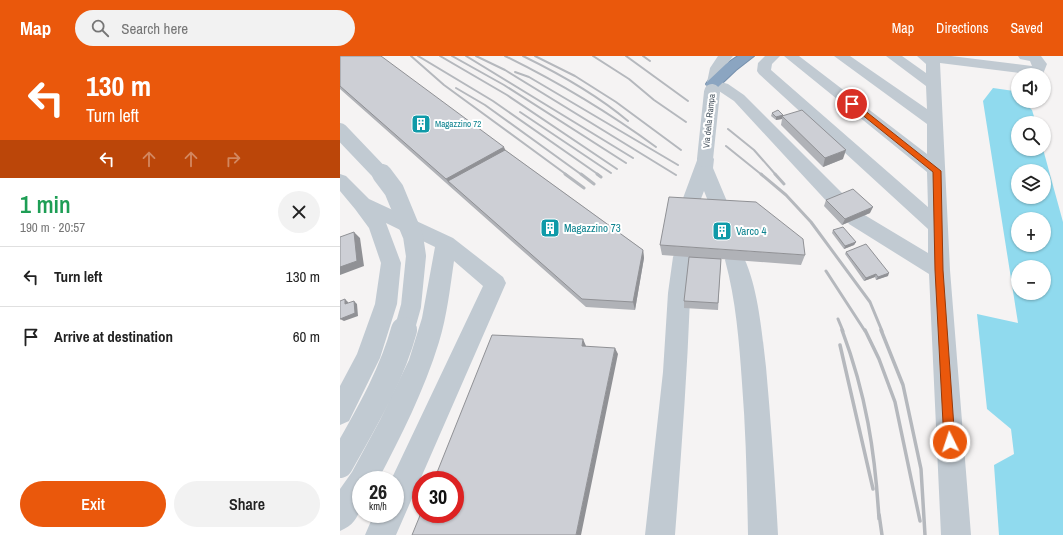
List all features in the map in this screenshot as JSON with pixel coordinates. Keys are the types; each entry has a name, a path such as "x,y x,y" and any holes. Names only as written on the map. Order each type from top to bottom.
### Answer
{"highway":[{"path":"713,83 728,61 747,56"}],"street":[{"name":"Via della Rampa","path":"688,209 704,164 713,83 710,56"},
{"path":"773,56 765,63 764,71 938,227"},
{"path":"791,56 937,171"},
{"path":"841,56 935,122"},
{"path":"893,56 934,84"},
{"path":"925,57 1038,71 1040,64 1035,58 1025,56"},
{"path":"925,57 933,63 939,270 956,535"},
{"path":"713,83 723,87 739,98 838,201"},
{"path":"340,131 375,166 394,190 413,236 416,256 414,287 399,349 376,400 340,465"},
{"name":"Via della Rampa","path":"704,164 721,211"},
{"path":"340,180 362,204 378,226 391,263 386,304 368,358 340,412"},
{"path":"362,204 446,243 495,283 404,483"},
{"path":"856,219 939,270"},
{"path":"368,471 401,409 428,342 446,243"},
{"path":"660,535 675,372 679,292 683,257"},
{"path":"735,260 742,282 749,319 756,394 763,535"},
{"path":"340,516 352,497"},
{"path":"380,535 386,523"}],"water":[{"path":"993,88 1011,91 1011,108 1030,108 1034,116 1011,116 1011,156 1045,156 1047,164 1011,164 1011,204 1051,204 1051,178 1063,222 1063,535 999,535 994,465 1014,454 1011,429 987,409 977,314 1018,323 1014,300 1051,300 1051,260 1011,260 1011,279 983,101"}],"building":[{"name":"Magazzino 72","path":"340,56 381,56 504,147 446,179 340,86"},
{"path":"778,110 783,115 776,117 772,113"},
{"path":"802,110 846,150 825,158 782,116"},
{"name":"Magazzino 73","path":"505,150 643,250 633,302 582,299 448,181"},
{"path":"853,189 873,207 845,219 826,200"},
{"name":"Varco 4","path":"669,197 756,202 803,239 805,255 660,245"},
{"path":"843,227 856,242 845,246 833,230"},
{"path":"354,232 357,261 340,267 340,237"},
{"path":"866,244 889,273 878,277 876,274 866,278 846,252"},
{"path":"689,257 721,259 718,303 684,301"},
{"path":"345,299 345,304 354,301 355,313 340,319 340,301"},
{"path":"492,335 583,339 582,346 615,348 576,535 412,535 417,523 464,523 464,471 438,471"}],"railway":[{"path":"411,56 444,85 567,175"},
{"path":"418,56 493,101 599,175"},
{"path":"440,56 507,95 617,169"},
{"path":"452,56 504,85 626,163"},
{"path":"466,56 633,158"},
{"path":"476,56 505,70 676,175"},
{"path":"505,56 582,98 656,147"},
{"path":"523,56 577,85 616,111 628,121"},
{"path":"535,56 575,76 616,102 681,150"},
{"path":"593,56 629,79 654,100 686,122"},
{"path":"626,56 688,101"},
{"path":"643,56 650,61"},
{"path":"515,72 529,77 678,165"},
{"path":"456,88 485,105 582,175"},
{"path":"520,112 611,173"},
{"path":"728,129 754,150 776,175"},
{"path":"726,146 762,175"},
{"path":"565,174 584,188"},
{"path":"581,174 594,184"},
{"path":"597,174 601,177"},
{"path":"761,174 786,195 811,222 870,302 882,331"},
{"path":"775,174 784,184"},
{"path":"826,271 865,331"},
{"path":"838,319 843,331"},
{"path":"842,330 857,377 868,423 875,470 879,519"},
{"path":"865,330 879,359 895,402 920,521"},
{"path":"881,330 903,385 921,469 925,535"},
{"path":"840,345 873,489"},
{"path":"879,514 882,535"}],"place":[{"name":"Magazzino 72","path":"421,124"},
{"name":"Magazzino 73","path":"550,228"},
{"name":"Varco 4","path":"722,231"}],"route":[{"path":"852,104 937,171 938,248 942,334 950,442"}]}
